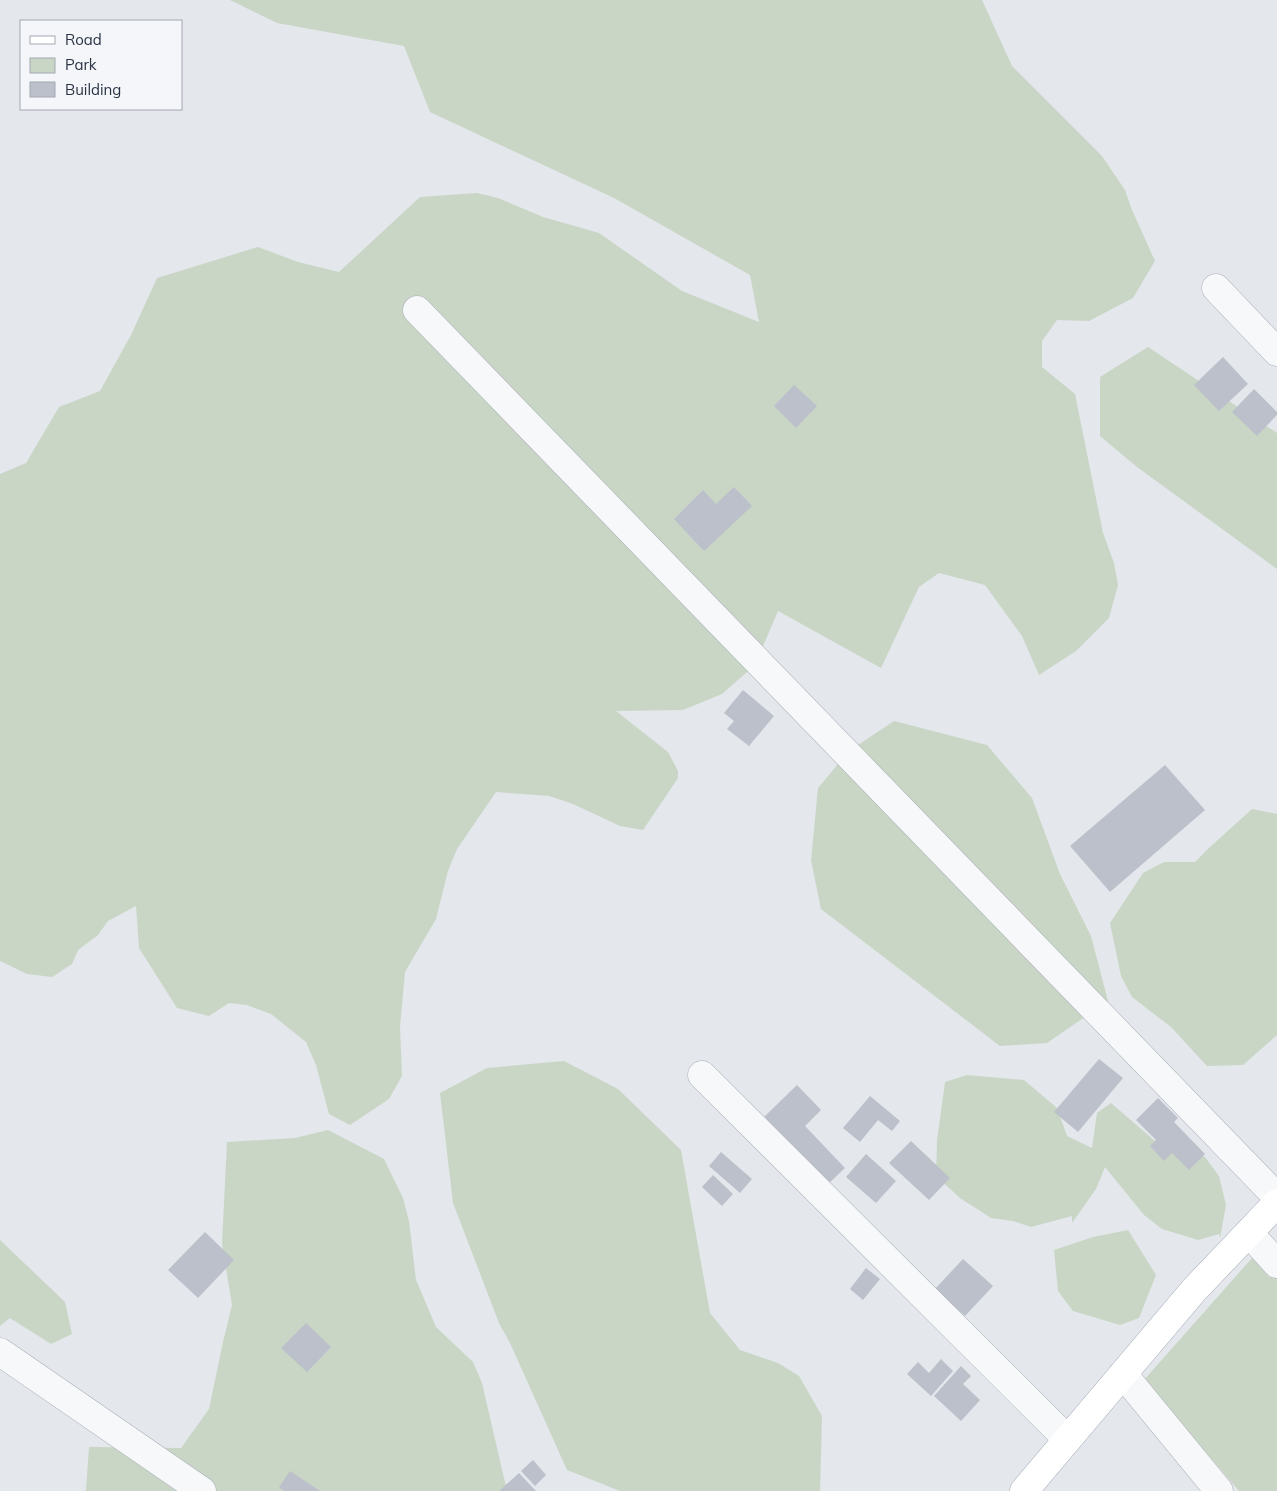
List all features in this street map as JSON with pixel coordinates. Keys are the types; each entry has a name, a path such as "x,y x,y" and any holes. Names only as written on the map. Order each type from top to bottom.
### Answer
{"main road":[{"path":"1024,1491 1194,1290 1277,1203"}],"street":[{"path":"1216,288 1277,352"},
{"path":"417,310 1277,1197"},
{"path":"702,1074 1068,1439"},
{"path":"1249,1233 1277,1264"},
{"path":"0,1352 202,1491"},
{"path":"1123,1374 1219,1491"}],"green space":[{"path":"230,0 982,0 1012,66 1102,156 1125,190 1155,261 1133,298 1089,321 1057,320 1042,341 1042,367 1075,394 1103,533 1114,563 1118,585 1109,618 1076,651 1039,675 1022,636 985,585 939,573 919,587 881,668 778,611 755,665 722,694 683,710 616,711 668,752 678,771 678,778 643,830 620,826 573,804 549,796 496,792 457,849 448,871 436,919 405,972 400,1026 402,1076 389,1099 350,1125 329,1114 316,1065 306,1042 271,1014 247,1005 229,1003 209,1016 177,1008 139,948 136,906 108,921 98,935 78,950 72,964 52,977 27,974 0,961 0,474 26,463 59,407 100,391 131,335 157,278 258,247 298,262 339,272 420,197 477,193 498,198 543,217 599,233 682,291 759,322 750,275 614,198 430,112 404,46 277,23"},
{"path":"1148,347 1277,433 1277,569 1137,467 1100,436 1100,377"},
{"path":"894,721 987,745 1032,798 1060,874 1091,936 1108,1001 1047,1043 1000,1046 821,909 811,860 818,788 849,751"},
{"path":"1252,809 1277,814 1277,1035 1243,1065 1207,1066 1171,1027 1132,997 1121,976 1110,923 1143,873 1164,862 1195,862"},
{"path":"564,1061 618,1089 681,1150 710,1313 740,1350 778,1363 799,1376 822,1416 820,1491 620,1491 567,1470 510,1343 499,1323 453,1203 440,1093 487,1068"},
{"path":"967,1075 1024,1080 1057,1108 1067,1136 1092,1148 1097,1113 1111,1103 1155,1141 1178,1146 1205,1157 1219,1176 1226,1205 1220,1238 1219,1234 1198,1240 1162,1229 1144,1215 1105,1167 1096,1189 1072,1223 1072,1216 1031,1227 1013,1221 991,1218 960,1198 936,1176 937,1141 945,1082"},
{"path":"328,1130 384,1159 403,1198 409,1221 416,1280 436,1327 473,1362 482,1383 507,1491 85,1491 89,1447 181,1448 209,1409 232,1305 222,1244 227,1142 295,1138"},
{"path":"1128,1230 1156,1275 1139,1318 1120,1325 1073,1311 1058,1291 1054,1250 1093,1237"},
{"path":"0,1240 65,1302 72,1334 51,1344 10,1318 0,1326"},
{"path":"1252,1258 1269,1277 1277,1276 1277,1491 1239,1491 1144,1380"}],"building":[{"path":"1223,357 1248,384 1219,411 1194,385"},
{"path":"794,385 817,406 796,428 774,406"},
{"path":"1254,389 1277,412 1277,415 1257,436 1232,412"},
{"path":"734,487 752,506 704,551 674,519 703,490 716,504"},
{"path":"743,690 774,716 749,746 727,729 734,721 724,713"},
{"path":"1165,765 1205,810 1110,892 1070,846"},
{"path":"1099,1059 1123,1078 1078,1132 1054,1112"},
{"path":"797,1085 821,1110 805,1126 845,1168 825,1187 761,1120"},
{"path":"870,1096 900,1121 892,1131 878,1120 860,1142 843,1128"},
{"path":"1158,1098 1178,1118 1174,1122 1205,1154 1189,1170 1172,1153 1164,1161 1150,1146 1156,1140 1136,1120"},
{"path":"911,1141 950,1178 929,1200 889,1163"},
{"path":"721,1152 752,1179 740,1193 709,1166"},
{"path":"866,1154 896,1181 876,1203 846,1177"},
{"path":"713,1175 733,1194 722,1206 702,1187"},
{"path":"205,1232 234,1260 198,1298 168,1270"},
{"path":"963,1259 993,1286 965,1316 935,1289"},
{"path":"866,1268 880,1279 863,1300 850,1289"},
{"path":"306,1323 331,1347 307,1372 281,1348"},
{"path":"941,1359 953,1371 931,1396 907,1374 918,1362 929,1373"},
{"path":"961,1366 971,1376 963,1384 980,1400 961,1421 934,1396"},
{"path":"533,1460 546,1475 535,1486 521,1471"},
{"path":"290,1471 320,1491 284,1491 279,1487"},
{"path":"519,1473 536,1491 499,1491"}]}
